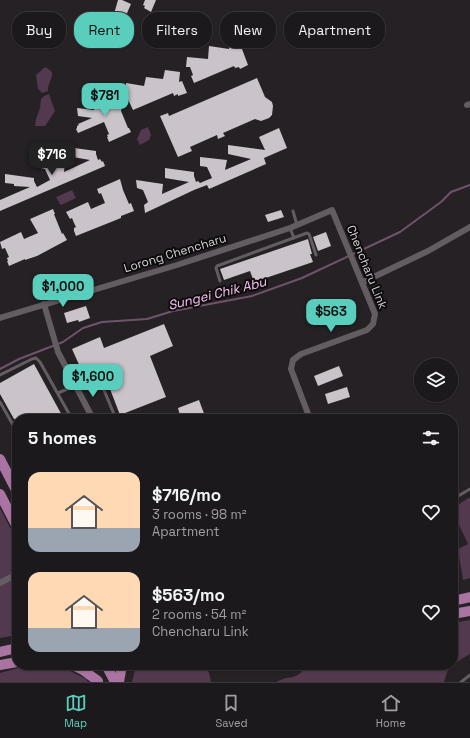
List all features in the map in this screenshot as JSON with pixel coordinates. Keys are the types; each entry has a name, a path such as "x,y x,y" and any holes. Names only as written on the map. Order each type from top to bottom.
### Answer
{"main road":[{"path":"0,459 12,482"},
{"path":"0,494 12,517"},
{"path":"458,600 470,597"},
{"path":"458,613 470,611"},
{"path":"0,652 12,649"},
{"path":"0,666 12,663"},
{"path":"83,670 99,681"},
{"path":"93,670 99,681"},
{"path":"109,670 115,682"},
{"path":"119,682 121,670"}],"street":[{"name":"Lorong Chencharu","path":"0,318 177,266 290,228 332,210"},
{"name":"Chencharu Link","path":"308,414 291,369 293,360 301,354 371,328 375,319 375,314 363,282 332,210"},
{"path":"363,282 428,251 470,227"},
{"path":"44,304 58,352 90,414"},
{"path":"0,583 12,577"}],"lane":[{"path":"292,211 297,225"},
{"path":"290,228 294,238"},
{"path":"220,281 216,268 217,266 308,233 316,255"},
{"path":"0,375 36,358 40,362 69,414"},
{"path":"58,394 117,368"},
{"path":"101,383 114,414"},
{"path":"0,402 12,423"},
{"path":"458,496 470,489"},
{"path":"460,682 470,675"}],"shaded area":[{"path":"46,67 52,72 52,74 48,91 42,93 38,89 36,75"},
{"path":"49,94 55,111 45,126 35,126 41,99"},
{"path":"148,127 151,135 149,140 140,145 137,139 141,130"},
{"path":"72,190 76,198 61,205 56,197"},
{"path":"470,497 470,578 463,580 458,549 468,544 458,523 458,505"},
{"path":"0,508 12,531 12,636 0,638"},
{"path":"470,620 470,654 458,661 458,622"},
{"path":"12,670 68,670 86,679 88,682 0,682 0,673"},
{"path":"135,670 207,670 211,682 132,682"},
{"path":"303,670 448,670 444,682 276,682 300,674"}],"building":[{"path":"118,0 131,4 128,12 115,12"},
{"path":"145,0 156,0 151,12 144,8 145,6 143,5"},
{"path":"212,46 229,49 242,48 248,65 240,69 239,67 235,68 234,66 194,83 191,76 193,75 190,67 186,67 187,57 208,59 209,48 212,48"},
{"path":"165,70 180,72 179,82 182,81 187,93 174,96 173,93 133,110 125,93 126,83 144,86 146,77 163,79"},
{"path":"257,78 265,97 272,102 272,115 269,118 261,121 255,119 223,133 225,136 218,139 217,135 190,147 192,151 178,157 160,116 168,113 169,116"},
{"path":"94,96 124,100 121,111 131,132 109,142 107,135 109,134 104,122 78,133 76,129 79,125 78,124 92,118 78,116 77,108 94,110"},
{"path":"279,128 287,148 264,158 266,164 209,189 207,185 194,190 145,213 144,205 148,202 143,190 137,188 136,180 163,184 162,194 189,182 165,178 165,168 194,172 196,182 198,181 200,183 212,178 207,167 200,166 200,157 227,160 225,170 251,159 228,154 228,145 265,150 259,137"},
{"path":"67,147 96,151 98,160 100,159 102,162 103,161 105,166 0,211 0,200 30,187 14,186 14,184 5,183 5,174 34,178 37,187 50,180 45,169 39,166 38,159 65,162 64,172 90,160 67,156"},
{"path":"120,179 129,204 131,203 134,211 121,216 121,218 76,236 74,228 76,227 72,218 70,219 66,212 88,202 91,209 105,203 101,193 99,194 97,189"},
{"path":"53,209 62,234 63,233 67,240 37,256 25,259 9,266 7,258 9,257 5,248 2,249 0,242 21,232 24,239 38,233 30,219"},
{"path":"281,210 284,217 268,222 265,215"},
{"path":"326,232 331,246 318,251 313,237"},
{"path":"308,239 312,254 310,254 313,262 254,282 250,271 224,280 220,269"},
{"path":"86,306 90,318 79,322 78,320 67,323 64,313"},
{"path":"164,324 173,346 150,356 166,397 120,414 105,376 119,371 120,366 116,365 85,378 72,349 100,337 104,348"},
{"path":"34,364 61,414 12,414 12,415 0,394 0,383"},
{"path":"339,366 343,376 318,386 314,376"},
{"path":"347,387 350,397 328,404 325,394"},
{"path":"199,400 204,414 180,414 178,408"}],"waterway":[{"name":"Sungei Chik Abu","path":"0,369 19,359 63,342 83,328 102,322 147,319 173,311 252,296 302,278 400,232 441,202 451,192 470,185"}]}
